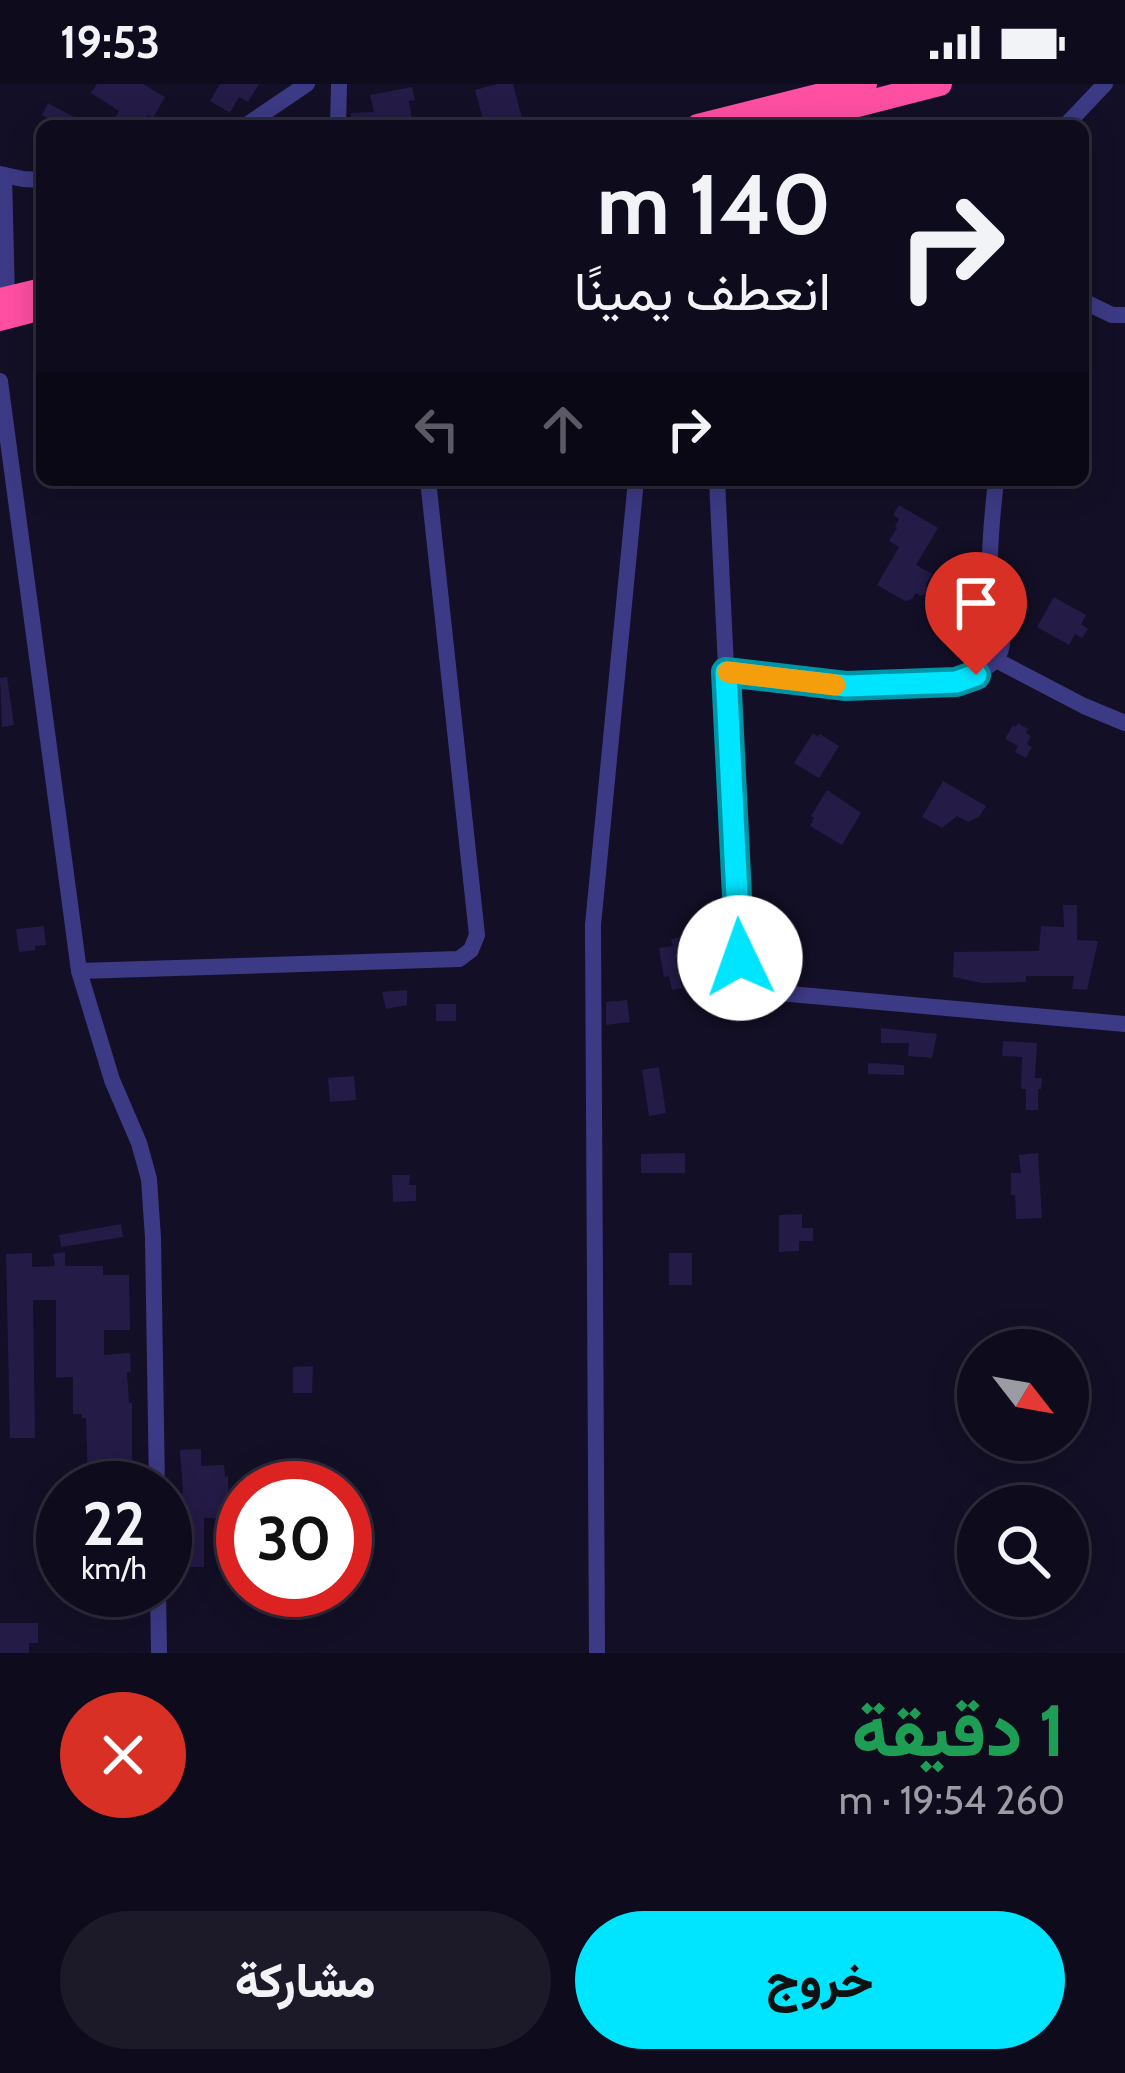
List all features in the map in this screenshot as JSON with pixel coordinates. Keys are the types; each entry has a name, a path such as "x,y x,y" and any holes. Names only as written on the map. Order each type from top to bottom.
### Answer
{"highway":[{"path":"722,120 865,84"},
{"path":"799,120 940,84"},
{"path":"2,306 36,292"},
{"path":"2,306 36,308"}],"street":[{"path":"254,120 308,84"},
{"path":"338,120 339,84"},
{"path":"1071,120 1105,84"},
{"path":"2,306 2,174 36,179"},
{"path":"1089,304 1112,316 1125,315"},
{"path":"0,381 79,971 149,1179 157,1461"},
{"path":"79,971 459,959 471,950 477,935 429,486"},
{"path":"597,1653 593,925 635,486"},
{"path":"717,486 744,968 769,992 1125,1024"},
{"path":"726,672 826,684 956,682 976,675 996,661 1002,646 990,568 996,486"},
{"path":"996,661 1125,723"},
{"path":"158,1617 159,1653"}],"building":[{"path":"97,84 143,84 165,97 153,118 114,120 119,111 91,93"},
{"path":"220,84 259,84 248,102 239,97 230,113 210,101"},
{"path":"513,84 522,120 483,120 475,90"},
{"path":"412,87 412,120 351,120 351,113 374,112 370,95"},
{"path":"48,103 82,120 52,120 42,115"},
{"path":"899,505 938,528 916,565 932,574 926,584 928,592 905,601 877,585 899,547 889,541 897,528 899,519 893,515"},
{"path":"1054,597 1086,615 1081,624 1088,629 1082,638 1075,634 1069,645 1037,627"},
{"path":"7,677 14,725 2,727 0,678"},
{"path":"1018,723 1031,736 1026,758 1005,739"},
{"path":"813,733 839,746 819,778 794,763"},
{"path":"943,781 986,806 979,817 968,822 957,816 942,828 922,817"},
{"path":"827,790 861,813 842,845 810,826"},
{"path":"1063,905 1077,905 1077,940 1098,941 1087,990 1072,989 1074,976 1026,976 1026,982 982,983 953,977 954,952 1039,951 1041,926 1064,927"},
{"path":"44,926 46,945 19,952 16,929"},
{"path":"689,936 695,971 679,974 682,988 672,990 669,976 664,977 659,948 673,946 671,939"},
{"path":"407,990 407,1005 386,1009 382,992"},
{"path":"627,1000 630,1022 606,1025 606,1002"},
{"path":"436,1004 456,1004 456,1021 436,1021"},
{"path":"881,1028 937,1034 932,1058 908,1056 909,1043 881,1043"},
{"path":"1003,1041 1037,1043 1035,1078 1042,1078 1038,1110 1026,1110 1022,1057 1002,1056"},
{"path":"868,1063 904,1065 904,1075 868,1074"},
{"path":"659,1067 666,1113 649,1116 642,1070"},
{"path":"354,1076 356,1100 330,1102 328,1078"},
{"path":"685,1153 685,1173 641,1173 641,1154"},
{"path":"1038,1153 1042,1218 1016,1219 1011,1173 1021,1173 1019,1155"},
{"path":"392,1175 410,1175 416,1201 393,1202"},
{"path":"802,1214 802,1228 813,1228 813,1241 799,1241 799,1251 779,1252 779,1215"},
{"path":"121,1224 123,1237 61,1247 59,1235"},
{"path":"65,1252 65,1266 103,1266 103,1275 129,1275 130,1330 104,1330 104,1355 130,1353 132,1461 87,1461 86,1418 73,1414 73,1377 56,1378 56,1300 33,1300 35,1438 10,1438 6,1254 32,1253 32,1267 55,1266 53,1254"},
{"path":"669,1253 692,1253 692,1285 669,1285"},
{"path":"313,1366 312,1393 293,1393 293,1367"},
{"path":"201,1449 201,1466 216,1465 216,1518 204,1518 204,1567 192,1567 192,1461 181,1461 180,1450"},
{"path":"0,1623 38,1623 38,1643 29,1643 29,1653 0,1653"}],"slow traffic":[{"path":"728,672 835,685"}],"route":[{"path":"740,958 726,672 846,686 956,682 976,675"}]}
